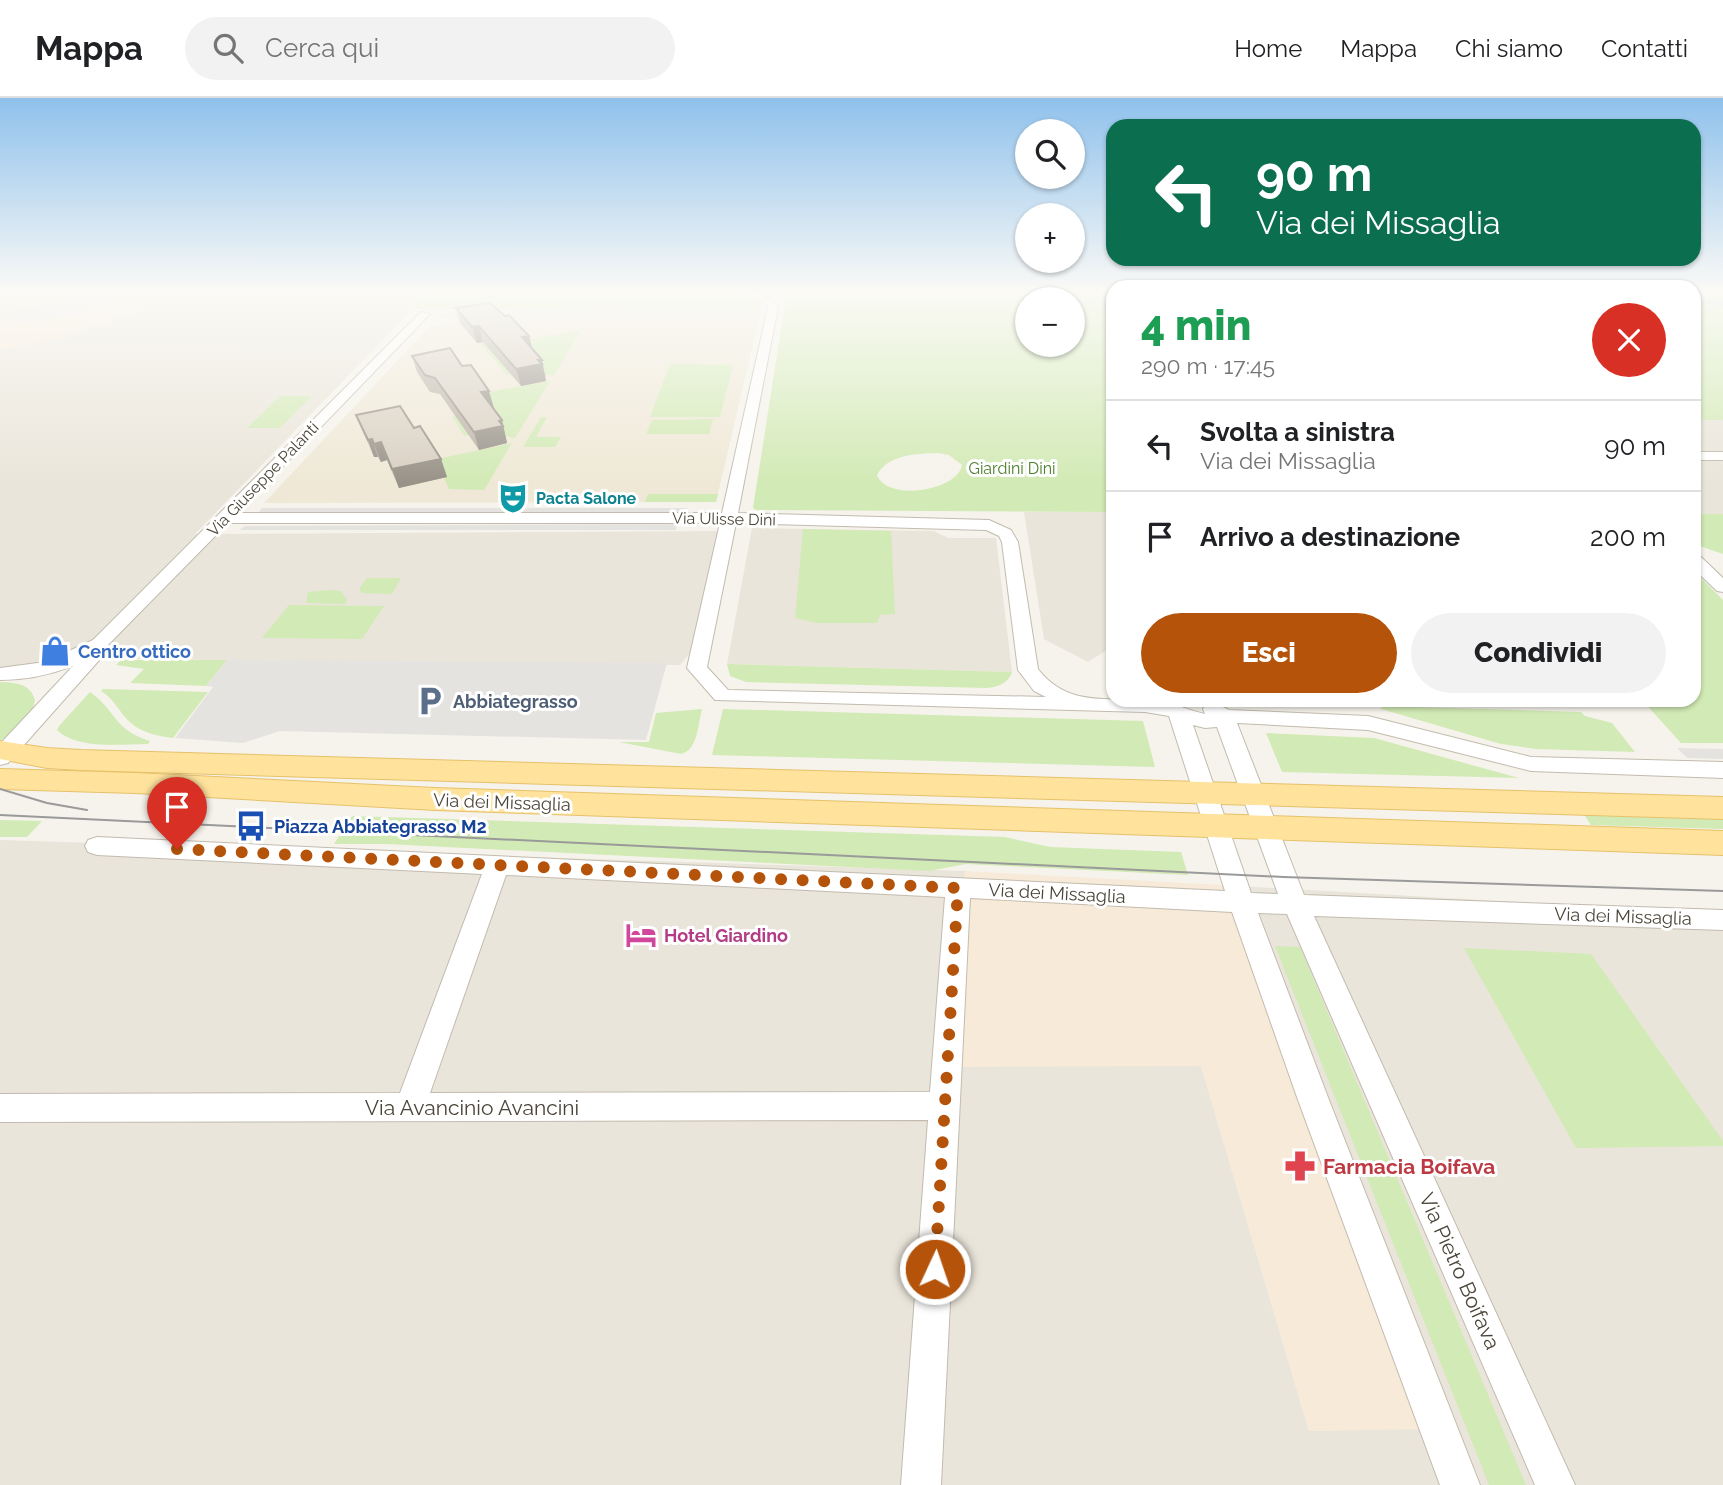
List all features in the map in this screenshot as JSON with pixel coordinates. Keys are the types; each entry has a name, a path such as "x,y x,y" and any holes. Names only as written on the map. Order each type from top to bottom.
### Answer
{"main road":[{"name":"Via dei Missaglia","path":"1,759 47,758 1723,808"},
{"name":"Via dei Missaglia","path":"1,759 135,783 435,800 1723,843"}],"street":[{"name":"Via Giuseppe Palanti","path":"1,759 93,657 100,644 384,356"},
{"path":"762,356 697,668 722,696 1106,705"},
{"path":"1701,456 1723,456"},
{"name":"Via Ulisse Dini","path":"226,518 727,518 975,524 1000,530 1010,541 1028,670"},
{"path":"1701,567 1723,587"},
{"path":"0,674 22,675 64,664 100,644"},
{"path":"967,702 995,699 1014,692 1024,682 1028,670"},
{"path":"1028,670 1035,681 1048,692 1092,705"},
{"path":"22,675 44,686 49,692 48,704"},
{"path":"1150,707 1212,721 1224,716 1368,723 1531,764 1723,770"},
{"path":"1178,712 1241,902 1460,1485"},
{"path":"1224,716 1263,828"},
{"name":"Via Pietro Boifava","path":"1263,828 1555,1485"},
{"name":"Via dei Missaglia","path":"97,846 1296,905 1723,920"},
{"path":"410,1107 498,864"},
{"path":"921,1485 958,888"},
{"name":"Via Avancinio Avancini","path":"0,1108 945,1106"}],"shaded area":[{"path":"0,356 367,356 195,534 724,531 702,638 680,665 119,659 80,656 0,674"},
{"path":"402,356 750,356 716,502 264,503"},
{"path":"1701,420 1723,420 1723,514 1701,514"},
{"path":"262,508 687,508 684,513 258,513"},
{"path":"1024,512 1106,512 1106,650 1088,662 1044,639"},
{"path":"678,524 676,530 239,530 245,526"},
{"path":"752,528 934,531 948,538 996,538 1012,672 727,664"},
{"name":"Abbiategrasso","path":"227,660 667,663 646,740 280,731 243,743 175,738 213,687 206,686"},
{"path":"1677,748 1723,749 1723,759 1687,758"},
{"path":"0,840 965,871 957,1066 1201,1066 1309,1431 1423,1428 1222,885 1723,914 1723,1485 0,1485"},
{"path":"965,871 1222,885 1423,1429 1309,1431 1201,1066 957,1067"}],"green space":[{"path":"491,356 498,358 501,356 566,356 554,375 524,372 507,375"},
{"name":"Giardini Dini","path":"777,356 1106,356 1106,512 753,508","holes":["912,455 949,455 962,465 958,474 948,481 922,490 894,488 883,483 877,475 888,463"]},
{"path":"1701,356 1723,356 1723,420 1701,420"},
{"path":"670,364 733,365 720,417 650,417"},
{"path":"550,381 515,438 484,432 464,436 452,416 493,408 482,393"},
{"path":"280,396 312,396 280,428 247,428"},
{"path":"541,417 547,417 536,437 561,437 555,447 523,447"},
{"path":"713,419 709,434 646,434 652,420"},
{"path":"512,443 484,490 449,489 444,478 446,477 433,460"},
{"path":"648,494 718,494 716,502 645,502"},
{"path":"1701,514 1723,514 1723,554 1701,546"},
{"path":"803,529 891,531 895,614 880,615 877,623 816,623 795,618"},
{"path":"367,578 401,578 392,594 362,593 359,589"},
{"path":"1701,578 1723,600 1723,743 1681,743 1648,707 1701,707"},
{"path":"341,591 347,600 345,604 306,603 308,592"},
{"path":"289,605 384,606 362,639 262,638"},
{"path":"121,660 227,660 206,686 130,683 144,669 116,665"},
{"path":"727,664 1012,672 1002,684 987,688 746,682 730,676"},
{"path":"0,682 26,687 35,700 32,712 5,739 0,740"},
{"path":"101,691 208,692 173,738 151,734 135,726"},
{"path":"90,692 129,731 150,741 148,744 88,743 76,741 57,730"},
{"path":"1415,707 1581,712 1585,716 1612,723 1635,752 1536,749 1501,744 1381,709"},
{"path":"702,709 694,742 687,752 681,754 619,742 649,742 656,713"},
{"path":"723,709 1143,721 1155,767 712,755"},
{"path":"1266,733 1374,738 1519,778 1282,772"},
{"path":"1583,813 1723,817 1723,829 1591,825"},
{"path":"352,816 1005,837 1050,847 1181,852 1188,875 966,864 929,871 386,844 334,844"},
{"path":"0,820 42,821 27,837 0,837"},
{"path":"1275,946 1300,947 1526,1485 1489,1485"},
{"path":"1464,948 1591,954 1723,1141 1723,1146 1576,1148"}],"building":[{"path":"412,356 455,356 462,366 471,365 489,391 481,392 502,420 499,421 503,426 474,432 435,378 425,375"},
{"path":"505,356 538,356 542,360 538,360 542,364 516,369"},
{"path":"400,406 414,428 420,426 441,459 392,469 381,442 374,444 372,439 368,440 356,415"}],"tram line":[{"path":"0,789 47,803 87,810"},
{"path":"0,815 1283,877 1723,891"}],"place":[{"name":"Pacta Salone","path":"513,498"},
{"name":"Centro ottico","path":"55,651"},
{"name":"Abbiategrasso","path":"430,701"},
{"name":"Piazza Abbiategrasso M2","path":"251,826"},
{"name":"Hotel Giardino","path":"641,935"},
{"name":"Farmacia Boifava","path":"1300,1166"}],"route":[{"path":"177,849 958,888 935,1269"}]}
